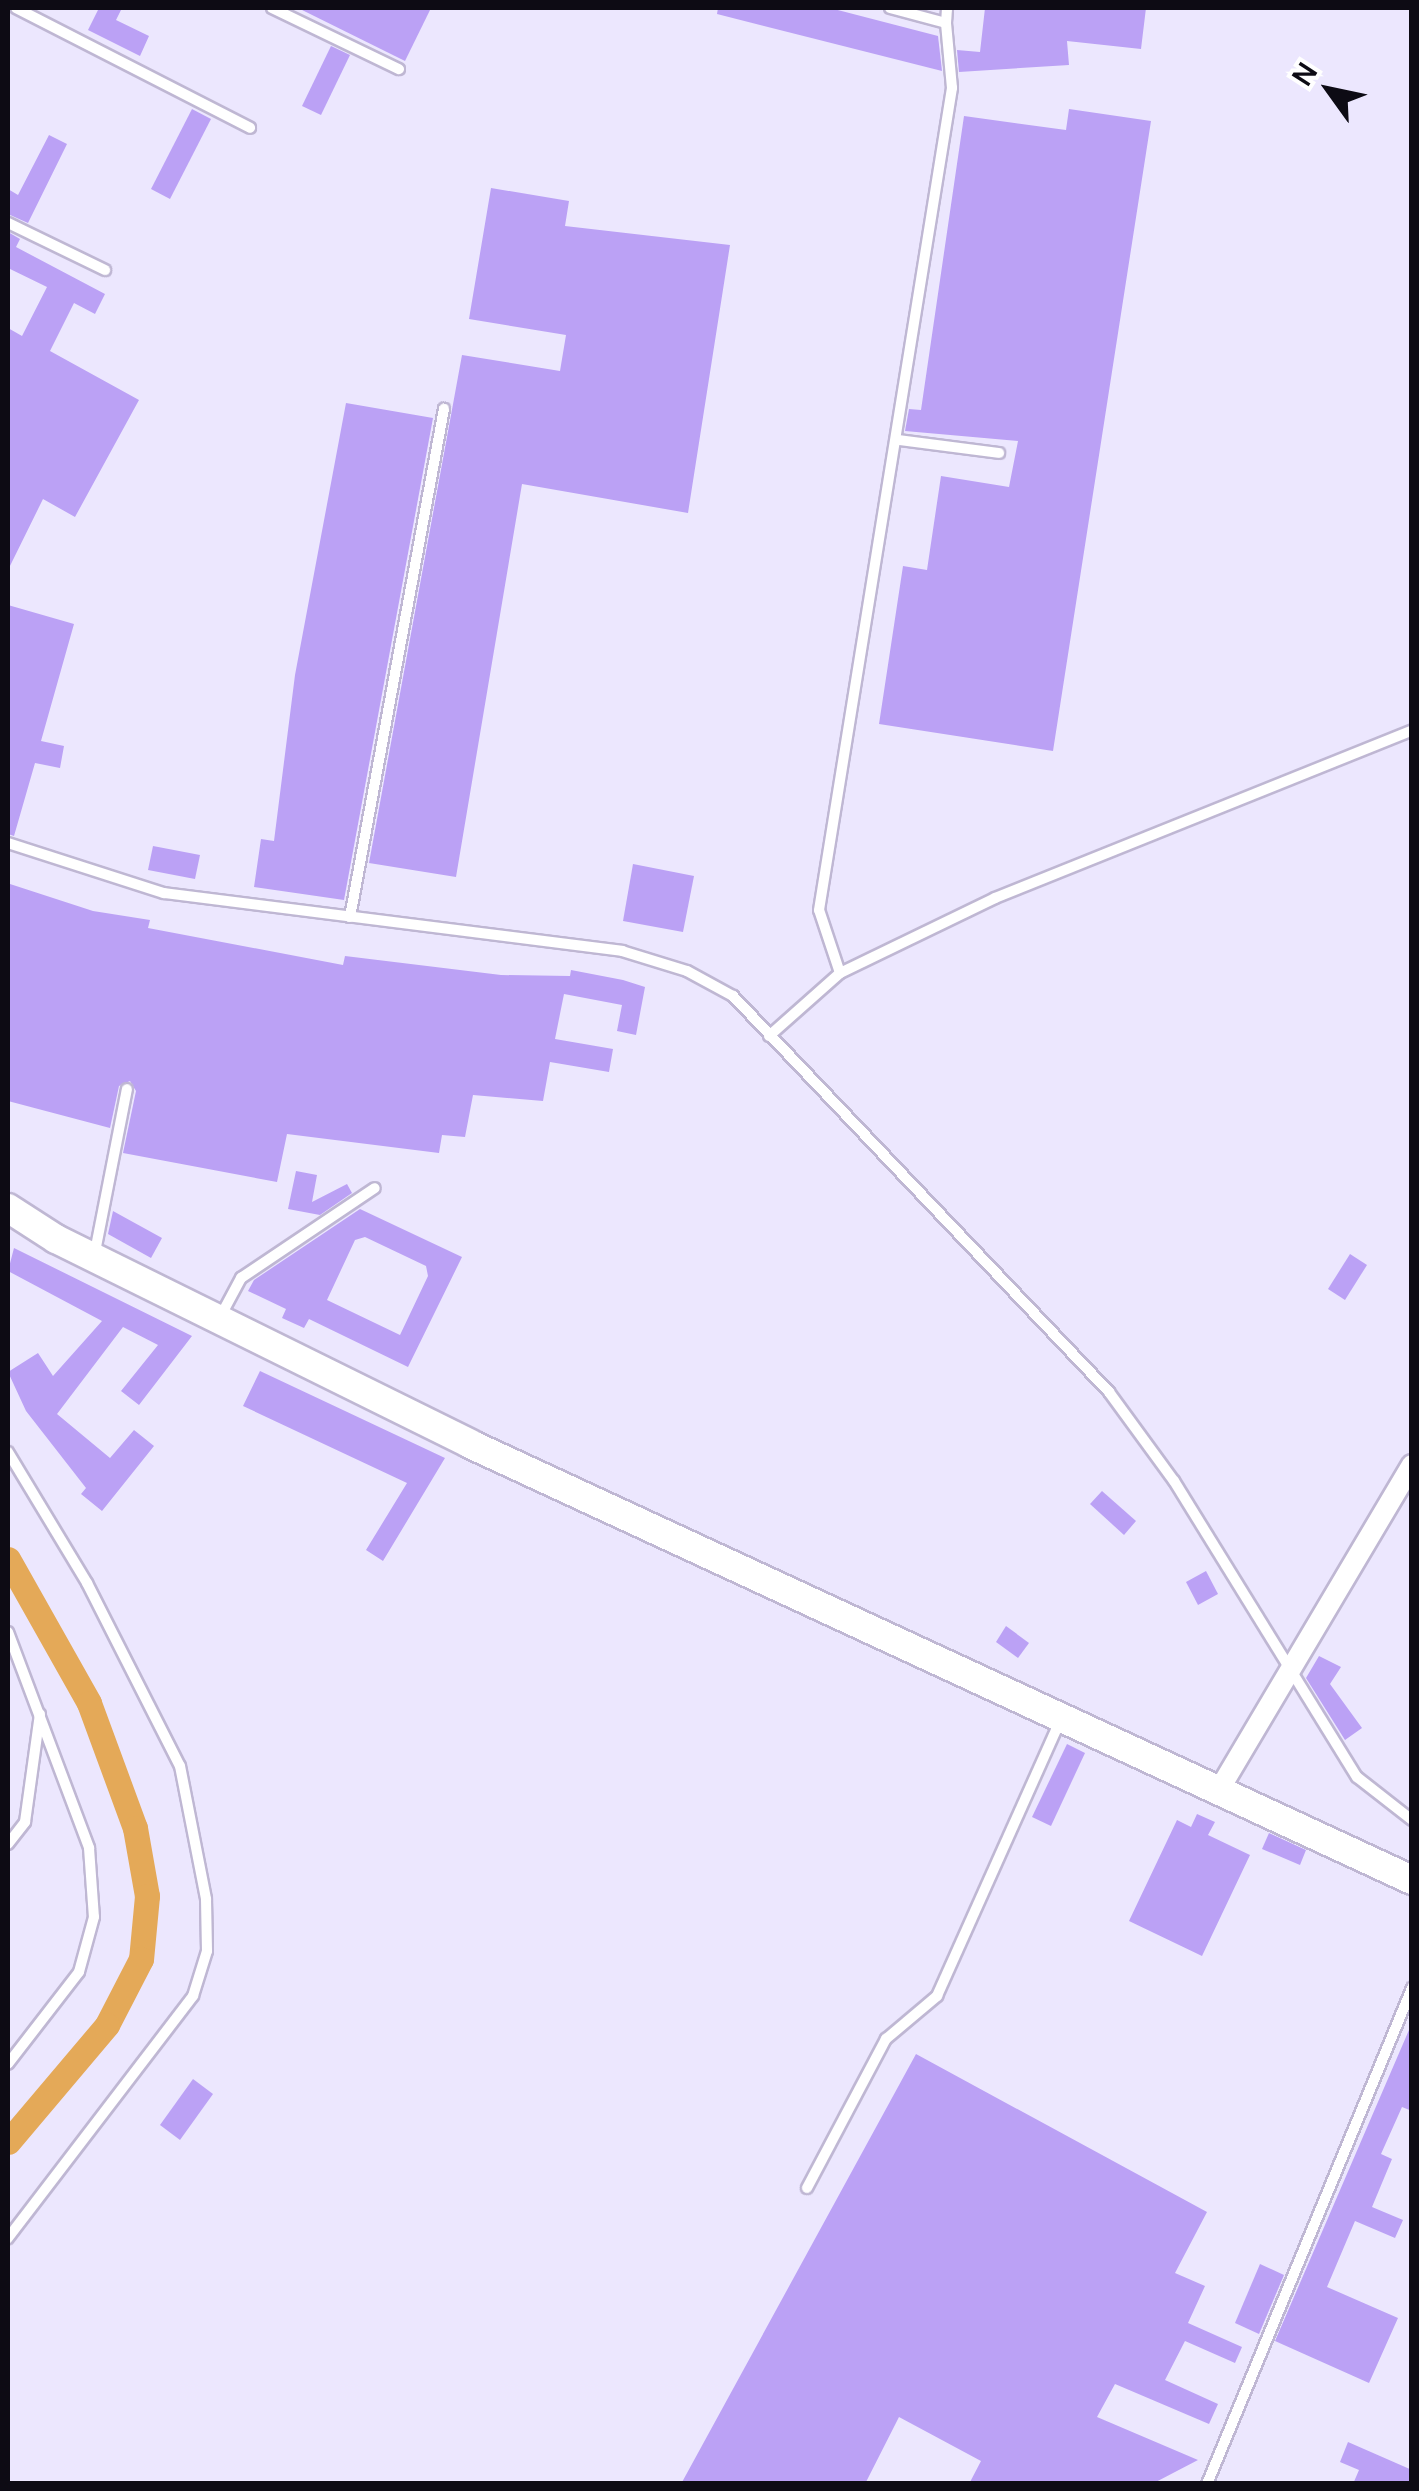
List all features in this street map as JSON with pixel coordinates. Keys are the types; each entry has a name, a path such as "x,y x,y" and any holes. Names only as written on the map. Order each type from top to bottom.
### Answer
{"main road":[{"path":"8,1208 94,1258 470,1444 1412,1880"}],"street":[{"path":"1219,1790 1408,1480"}],"lane":[{"path":"16,8 250,128"},
{"path":"272,8 400,69"},
{"path":"890,8 946,23"},
{"path":"840,973 818,910 899,440 952,88 948,8"},
{"path":"8,224 105,270"},
{"path":"350,917 444,409"},
{"path":"899,440 1000,453"},
{"path":"769,1036 840,973 995,898 1412,730"},
{"path":"8,843 164,893 622,950 688,971 732,996 1110,1392 1174,1480 1357,1777 1412,1820"},
{"path":"94,1258 127,1089"},
{"path":"218,1320 241,1278 375,1188"},
{"path":"8,1452 87,1583 180,1766 206,1899 207,1951 192,1996 8,2238"},
{"path":"8,1632 89,1848 94,1917 79,1972 8,2064"},
{"path":"8,1844 24,1822 40,1714"},
{"path":"807,2188 886,2039 937,1996 1062,1716"},
{"path":"1207,2484 1412,1988"}],"building":[{"path":"99,8 122,8 116,20 149,36 140,56 88,30"},
{"path":"298,8 431,8 405,61"},
{"path":"718,8 830,8 938,36 942,71 717,14"},
{"path":"985,8 1146,8 1141,49 1067,41 1069,65 959,72 957,50 980,52"},
{"path":"331,46 350,55 321,115 302,106"},
{"path":"192,109 211,119 170,199 151,189"},
{"path":"1069,109 1151,121 1053,751 879,724 903,566 927,570 941,476 1009,487 1018,441 905,431 909,409 921,410 964,116 1066,130"},
{"path":"49,135 67,144 28,223 8,214 8,189 18,195"},
{"path":"491,188 569,201 565,226 730,245 688,513 522,484 456,877 369,863 462,355 560,371 566,335 469,319"},
{"path":"8,232 20,239 16,247 105,294 95,314 74,303 50,351 139,400 75,517 43,499 8,570 8,328 22,336 47,287 8,268"},
{"path":"346,403 433,418 344,900 254,887 261,839 274,841 295,675"},
{"path":"8,605 74,624 41,741 64,746 60,768 35,763 14,836 8,834"},
{"path":"153,846 200,855 195,879 148,870"},
{"path":"633,864 694,876 683,932 623,921"},
{"path":"10,884 93,911 150,920 148,928 343,965 345,956 501,975 570,976 571,970 623,980 645,987 636,1035 617,1031 622,1005 564,994 555,1039 613,1049 609,1072 550,1062 543,1101 473,1095 465,1137 442,1135 439,1153 287,1134 277,1182 123,1153 136,1091 130,1081 119,1086 110,1128 8,1101"},
{"path":"296,1171 317,1175 312,1202 347,1184 352,1193 320,1215 288,1209"},
{"path":"360,1209 462,1257 408,1367 309,1319 304,1328 282,1318 286,1309 248,1291 254,1280","holes":["365,1237 426,1266 428,1276 400,1335 327,1300 355,1240"]},
{"path":"113,1211 162,1238 151,1258 108,1234"},
{"path":"14,1248 192,1336 139,1405 121,1391 158,1345 123,1327 57,1414 110,1458 134,1430 154,1446 102,1511 81,1494 86,1488 26,1411 8,1372 38,1353 53,1376 102,1321 8,1271"},
{"path":"1350,1254 1367,1265 1345,1300 1328,1289"},
{"path":"260,1371 445,1458 383,1561 366,1550 407,1483 243,1406"},
{"path":"1102,1491 1136,1521 1124,1535 1090,1504"},
{"path":"1206,1571 1218,1594 1198,1605 1186,1582"},
{"path":"1006,1626 1029,1643 1018,1658 996,1642"},
{"path":"1319,1656 1341,1667 1330,1684 1362,1728 1345,1740 1306,1678"},
{"path":"1067,1744 1085,1753 1051,1826 1032,1817"},
{"path":"1197,1814 1215,1822 1208,1835 1250,1855 1202,1956 1129,1921 1177,1820 1191,1827"},
{"path":"1269,1833 1306,1850 1300,1865 1262,1849"},
{"path":"1412,2023 1412,2111 1402,2107 1381,2154 1392,2159 1372,2207 1403,2220 1395,2238 1355,2221 1327,2287 1398,2318 1369,2383 1275,2341"},
{"path":"916,2054 1207,2212 1175,2273 1205,2286 1188,2323 1242,2347 1235,2363 1185,2341 1165,2380 1218,2404 1209,2424 1115,2384 1097,2417 1198,2460 1152,2484 969,2484 981,2461 899,2417 865,2484 681,2484"},
{"path":"193,2079 213,2094 180,2140 160,2125"},
{"path":"1260,2264 1284,2275 1259,2334 1235,2323"},
{"path":"1348,2442 1412,2470 1412,2484 1353,2484 1359,2470 1340,2462"}],"waterway":[{"path":"8,1559 89,1703 135,1828 147,1896 141,1959 107,2025 8,2142"}]}
